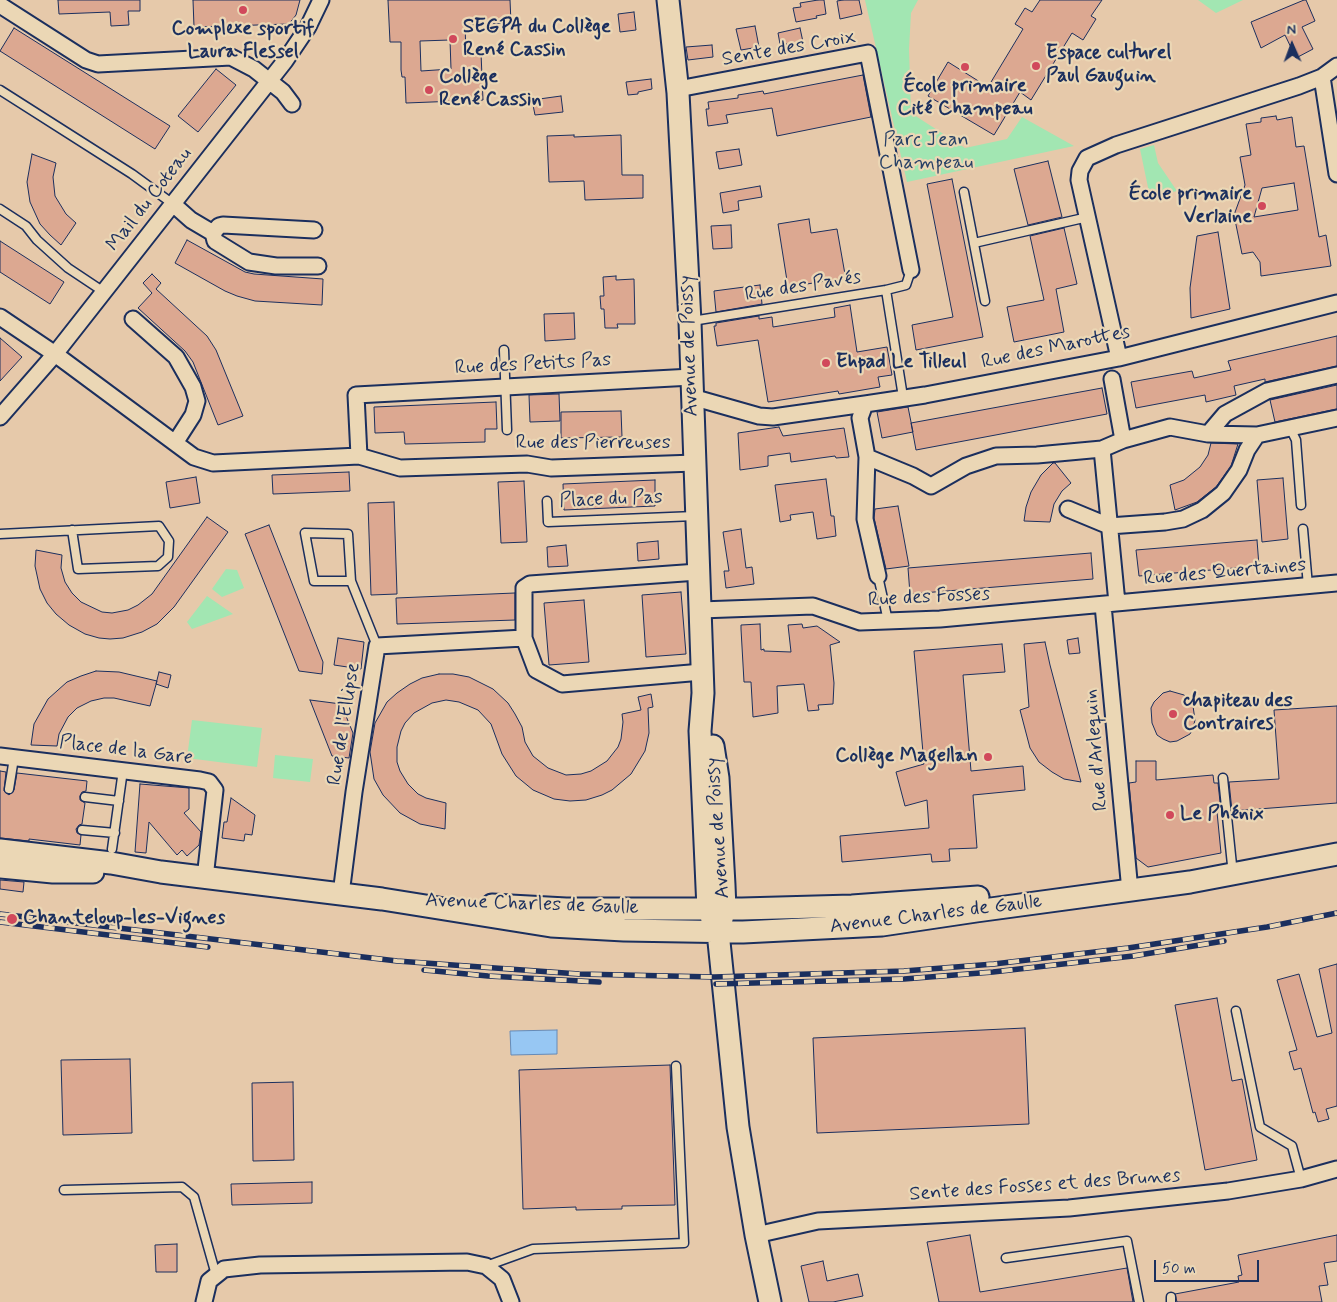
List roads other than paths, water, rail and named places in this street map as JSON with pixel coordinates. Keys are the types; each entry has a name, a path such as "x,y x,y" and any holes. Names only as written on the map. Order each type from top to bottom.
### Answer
{"main road":[{"name":"Avenue de Poissy","path":"668,0 678,90 690,322 703,693 717,774 724,885 717,922"},
{"name":"Avenue de Poissy","path":"703,693 700,731 706,867 717,922"},
{"name":"Avenue Charles de Gaulle","path":"0,850 111,863 205,878 382,899 525,922 624,930 717,922 773,908 863,906 1129,886 1337,844"},
{"name":"Avenue Charles de Gaulle","path":"382,899 566,909 676,909 717,922 814,930 882,925 1129,886 1259,870 1337,854"},
{"name":"Avenue Charles de Gaulle","path":"0,867 62,872 161,872"},
{"path":"676,909 695,892 706,867"},
{"path":"724,885 743,896 773,908"},
{"path":"580,927 631,939 717,922 820,916 863,906"},
{"path":"717,922 738,1127 756,1235 770,1302"}],"street":[{"name":"Mail du Coteau","path":"0,416 55,354 285,61 308,27 321,0"},
{"path":"0,5 86,60 98,64 231,58 254,69 283,92 292,104"},
{"name":"Sente des Croix","path":"678,90 868,53 911,270"},
{"path":"1119,358 1079,180 1080,171 1087,158 1116,144 1299,86 1322,77 1337,66"},
{"path":"1322,77 1337,174"},
{"path":"173,204 191,220 213,233 215,241 249,262 276,266 318,266"},
{"path":"213,233 219,226 223,225 314,230"},
{"name":"Rue des Marottes","path":"692,387 759,416 773,417 933,393 1119,358 1337,303"},
{"path":"0,317 55,354 194,457 214,463 359,456"},
{"path":"133,319 176,357 182,364 193,387 197,400 194,415 175,443"},
{"path":"1208,434 1225,414 1267,391 1337,375"},
{"path":"1112,379 1123,440"},
{"name":"Rue des Petits Pas","path":"359,456 356,395 506,386 692,387"},
{"path":"865,404 860,418 867,457 865,519 878,576"},
{"path":"867,457 913,476 931,486 966,466 996,456 1037,455 1102,449 1123,440 1170,427 1208,434 1257,435 1337,418"},
{"path":"1068,509 1109,526 1183,519 1202,510 1223,494 1239,470 1257,435"},
{"name":"Rue des Quertaines","path":"1102,449 1115,586 1110,604 1337,583"},
{"name":"Rue des Pierreuses","path":"359,456 400,468 528,464 551,468 694,463"},
{"path":"698,572 530,584 524,588 524,638 536,670 562,684 702,672"},
{"name":"Rue des Fosses","path":"700,610 813,606 860,622 940,619 1110,604"},
{"name":"Rue d'Arlequin","path":"1110,604 1112,689 1129,886"},
{"name":"Rue de l'Ellipse","path":"341,894 354,792 377,646 524,638"},
{"name":"Place de la Gare","path":"7,757 209,782 215,790 205,878"},
{"name":"Sente des Fosses et des Brunes","path":"756,1235 818,1221 1069,1208 1228,1191 1301,1179 1337,1169"},
{"path":"204,1302 210,1281 224,1269 260,1265 467,1262 486,1266 502,1279 511,1302"}],"lane":[{"path":"0,90 132,174 173,204"},
{"path":"964,192 985,301"},
{"path":"0,209 26,226 37,240 68,268 104,292"},
{"path":"974,243 1088,218"},
{"name":"Rue des Pavés","path":"690,322 886,290 906,285 911,270"},
{"path":"886,290 903,398"},
{"path":"504,350 508,430"},
{"path":"1285,429 1296,440 1301,506"},
{"name":"Place du Pas","path":"547,501 548,522 696,516"},
{"path":"0,534 72,530 158,526 169,541 168,557 158,566 78,569 72,530"},
{"path":"1303,529 1308,586"},
{"path":"351,581 314,582 305,534 348,534 351,581 377,646"},
{"path":"878,576 888,621"},
{"path":"7,757 9,789"},
{"path":"112,849 123,770"},
{"path":"1223,778 1232,865"},
{"path":"85,796 119,801"},
{"path":"82,830 115,834"},
{"path":"1236,1011 1260,1127 1292,1146 1301,1179"},
{"path":"486,1266 532,1249 684,1243 676,1066"},
{"path":"64,1190 182,1187 194,1198 216,1276"},
{"path":"1006,1258 1127,1241 1139,1302"}],"water":[{"path":"557,1030 557,1054 511,1055 510,1031"}],"railway":[{"path":"0,914 397,961 579,974 714,977 904,971 994,964 1128,948 1267,927 1337,913"},
{"path":"0,922 208,947"},
{"path":"716,984 904,979 993,972 1133,956 1224,941"},
{"path":"424,970 488,976 599,982"}],"place":[{"name":"Complexe sportif Laura Flessel","path":"243,10"},
{"name":"SEGPA du Collège René Cassin","path":"453,39"},
{"name":"Espace culturel Paul Gauguin","path":"1036,66"},
{"name":"École primaire Cité Champeau","path":"965,67"},
{"name":"Collège René Cassin","path":"429,90"},
{"name":"École primaire Verlaine","path":"1262,206"},
{"name":"Ehpad Le Tilleul","path":"826,363"},
{"name":"chapiteau des Contraires","path":"1173,714"},
{"name":"Collège Magellan","path":"988,757"},
{"name":"Le Phénix","path":"1170,815"},
{"name":"Chanteloup-les-Vignes","path":"12,919"}],"park label":[{"name":"Parc Jean Champeau","path":"926,152"}]}
